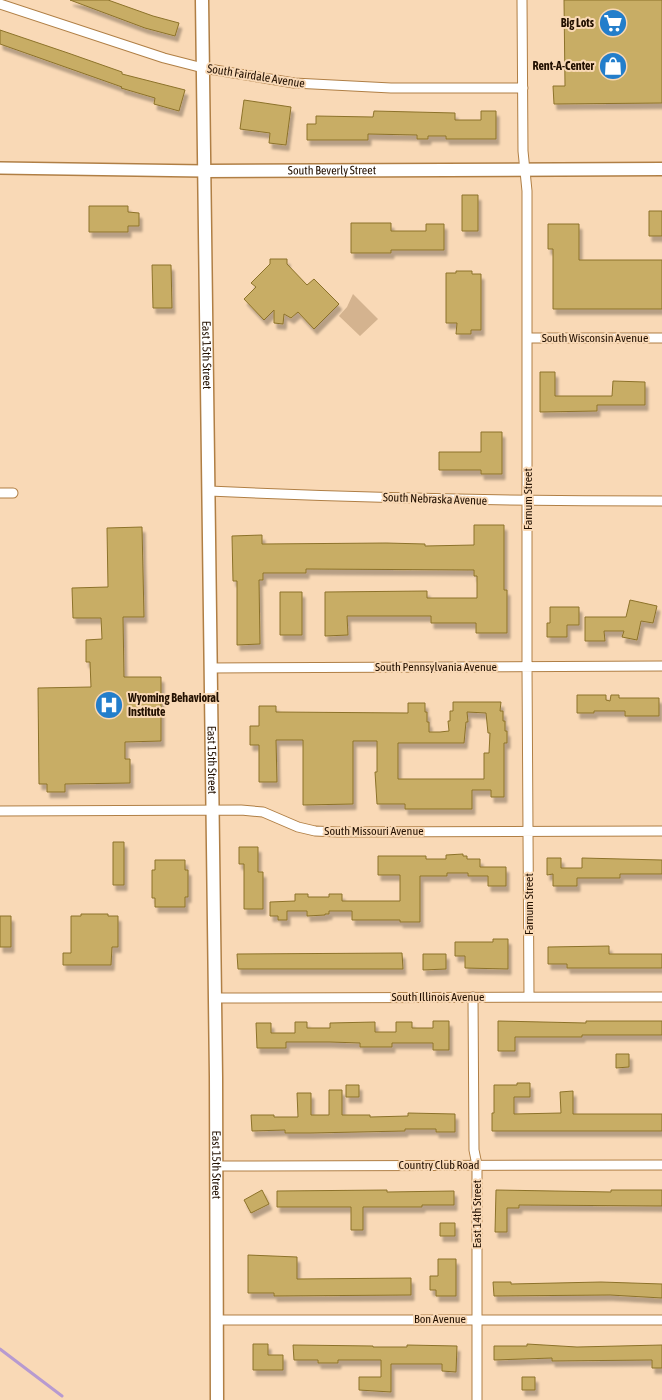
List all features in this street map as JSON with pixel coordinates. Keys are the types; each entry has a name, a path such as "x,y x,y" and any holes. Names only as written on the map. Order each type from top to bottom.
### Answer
{"main road":[{"name":"East 15th Street","path":"202,0 215,998 217,1400"},
{"name":"South Beverly Street","path":"204,171 662,169"}],"street":[{"name":"Farnum Street","path":"522,0 523,151 528,191 527,667 529,997"},
{"name":"South Fairdale Avenue","path":"0,4 164,58 203,68 294,83 390,88 523,88"},
{"name":"South Beverly Street","path":"0,168 204,171"},
{"name":"South Wisconsin Avenue","path":"527,338 662,338"},
{"name":"South Nebraska Avenue","path":"209,491 310,496 528,501 662,501"},
{"path":"0,493 13,492"},
{"name":"South Pennsylvania Avenue","path":"210,668 662,666"},
{"name":"South Missouri Avenue","path":"0,811 241,810 263,812 298,827 314,831 662,831"},
{"name":"East 14th Street","path":"473,997 474,1150 477,1165 478,1400"},
{"name":"South Illinois Avenue","path":"215,998 662,997"},
{"name":"Country Club Road","path":"216,1166 662,1165"},
{"name":"Bon Avenue","path":"217,1320 662,1320"}],"shaded area":[{"path":"353,294 378,319 360,336 339,316 347,307"}],"building":[{"path":"70,0 108,0 179,23 175,36 145,28"},
{"path":"564,0 662,0 662,103 554,104 553,86 565,86"},
{"path":"0,30 122,72 122,74 185,90 179,111 154,104 155,98 121,88 0,44"},
{"path":"244,100 291,107 286,145 269,143 270,133 240,129"},
{"path":"374,111 455,113 455,120 481,120 481,111 496,111 496,139 446,139 446,136 428,136 428,139 417,139 417,135 368,134 368,140 307,140 307,124 316,124 316,116 373,117"},
{"path":"462,195 478,195 478,231 462,231"},
{"path":"89,206 128,206 128,212 139,213 139,226 128,226 128,232 89,232"},
{"path":"649,211 662,211 662,236 649,236"},
{"path":"351,223 391,223 391,231 426,231 426,224 444,224 444,250 391,250 391,253 351,253"},
{"path":"548,224 579,224 579,260 662,260 662,309 553,309 553,249 548,249"},
{"path":"270,259 287,259 287,264 307,285 314,279 339,304 314,329 298,312 291,318 284,314 283,324 274,323 274,310 264,320 244,299 256,287 251,283 270,264"},
{"path":"152,265 171,265 172,308 153,308"},
{"path":"456,271 472,271 472,274 481,274 481,330 471,330 471,334 456,334 457,323 446,323 446,273 456,273"},
{"path":"540,372 555,372 555,396 612,396 613,381 645,382 645,405 597,405 597,411 540,412"},
{"path":"481,432 502,432 502,474 481,474 481,470 439,470 439,452 481,452"},
{"path":"474,525 504,525 504,590 507,590 507,633 476,633 476,623 431,623 431,616 347,616 348,635 325,636 325,592 427,591 427,598 477,598 477,576 474,576 474,570 306,569 306,573 263,573 263,580 259,580 260,644 237,645 237,581 233,581 232,536 262,535 262,544 386,543 425,544 425,546 474,545"},
{"path":"142,527 144,617 123,617 124,677 161,677 161,741 125,742 125,759 130,759 130,783 65,784 65,792 47,792 47,784 39,784 38,688 91,687 90,662 86,662 86,640 102,639 101,618 73,618 72,588 108,587 107,528"},
{"path":"280,592 302,592 302,635 280,635"},
{"path":"630,600 657,606 653,623 641,621 637,640 622,637 624,631 604,631 605,641 585,641 585,617 626,617"},
{"path":"550,607 579,607 579,625 567,625 567,637 547,637 547,623 550,623"},
{"path":"577,695 606,695 606,700 610,701 611,695 619,695 619,698 659,698 659,716 625,716 625,711 577,713"},
{"path":"453,702 501,702 500,711 503,711 505,731 507,731 507,743 504,743 504,797 491,797 491,790 472,790 472,809 405,809 405,804 377,804 375,772 377,772 377,741 353,741 353,804 303,805 303,740 276,740 277,782 259,782 259,745 250,745 250,726 259,726 259,706 276,706 276,712 408,713 408,703 425,703 429,732 449,731 450,711 453,711","holes":["467,712 486,713 488,733 490,733 489,753 484,753 484,779 398,779 398,743 464,743 466,722 468,722"]},
{"path":"113,842 124,842 124,885 113,885"},
{"path":"239,847 258,847 258,872 263,872 263,909 244,909 244,864 239,864"},
{"path":"463,854 463,856 467,856 467,859 480,859 480,867 506,867 506,886 488,886 488,876 468,876 468,873 447,873 447,876 420,876 420,922 352,920 352,911 329,911 329,914 325,915 307,916 307,911 287,911 287,920 278,920 278,916 270,916 270,902 295,901 295,894 308,894 308,897 329,897 329,894 342,894 342,901 400,901 400,875 378,875 378,856 426,856 426,859 446,859 446,855"},
{"path":"547,858 561,858 561,868 582,868 582,858 662,860 662,874 620,874 620,878 577,878 577,886 553,886 553,874 547,875"},
{"path":"155,860 185,860 185,870 188,870 188,897 185,897 185,907 155,907 155,898 152,898 152,870 155,870"},
{"path":"81,914 118,916 118,947 112,947 111,965 63,965 63,953 71,953 71,916 81,916"},
{"path":"0,916 11,916 11,947 0,947"},
{"path":"493,939 508,939 508,969 465,968 465,956 455,956 455,942 493,942"},
{"path":"609,946 609,954 662,954 662,968 567,968 567,964 548,964 548,947"},
{"path":"402,953 403,969 238,969 237,954"},
{"path":"423,954 446,954 446,969 423,970"},
{"path":"433,1021 449,1021 449,1050 433,1050 433,1043 392,1043 392,1047 360,1047 360,1043 286,1042 286,1048 257,1048 256,1023 271,1023 271,1033 295,1033 295,1022 307,1022 307,1028 330,1028 330,1023 375,1022 375,1032 396,1032 396,1022 412,1022 412,1028 433,1028"},
{"path":"498,1021 586,1023 586,1021 662,1021 662,1035 515,1037 515,1051 498,1051"},
{"path":"616,1054 629,1054 629,1067 616,1068"},
{"path":"517,1083 530,1083 530,1097 514,1097 514,1114 561,1113 560,1092 573,1091 573,1114 662,1114 662,1131 492,1131 494,1085 517,1085"},
{"path":"346,1085 359,1085 359,1097 346,1097"},
{"path":"329,1090 342,1090 342,1115 370,1115 370,1117 408,1116 408,1113 455,1114 455,1132 436,1132 436,1129 311,1133 285,1133 285,1130 252,1131 251,1115 298,1117 297,1093 311,1093 311,1115 329,1115"},
{"path":"262,1190 269,1204 251,1213 244,1200"},
{"path":"387,1190 387,1192 454,1191 454,1205 363,1207 363,1230 351,1230 351,1207 277,1207 277,1191"},
{"path":"496,1190 611,1192 611,1190 662,1190 662,1206 519,1205 519,1208 507,1208 507,1232 495,1232"},
{"path":"440,1223 455,1223 455,1236 440,1236"},
{"path":"248,1255 297,1257 297,1279 411,1278 411,1295 274,1296 274,1293 248,1293"},
{"path":"438,1259 456,1259 456,1296 436,1296 436,1290 430,1290 430,1276 438,1276"},
{"path":"493,1282 511,1282 511,1284 601,1282 662,1284 662,1298 610,1295 494,1296"},
{"path":"253,1344 268,1344 268,1355 283,1355 283,1370 253,1370"},
{"path":"527,1344 577,1347 662,1345 662,1368 652,1368 652,1360 552,1361 552,1358 494,1360 494,1346 527,1346"},
{"path":"293,1345 373,1347 407,1347 407,1345 457,1346 456,1372 442,1371 442,1364 391,1364 391,1392 359,1390 359,1377 381,1377 381,1360 338,1360 338,1363 318,1363 318,1360 294,1360"},
{"path":"522,1377 535,1377 535,1390 522,1390"}],"waterway":[{"path":"0,1349 62,1396"}],"place":[{"name":"Big Lots","path":"613,23"},
{"name":"Rent-A-Center","path":"613,66"},
{"name":"Wyoming Behavioral Institute","path":"109,705"}]}
